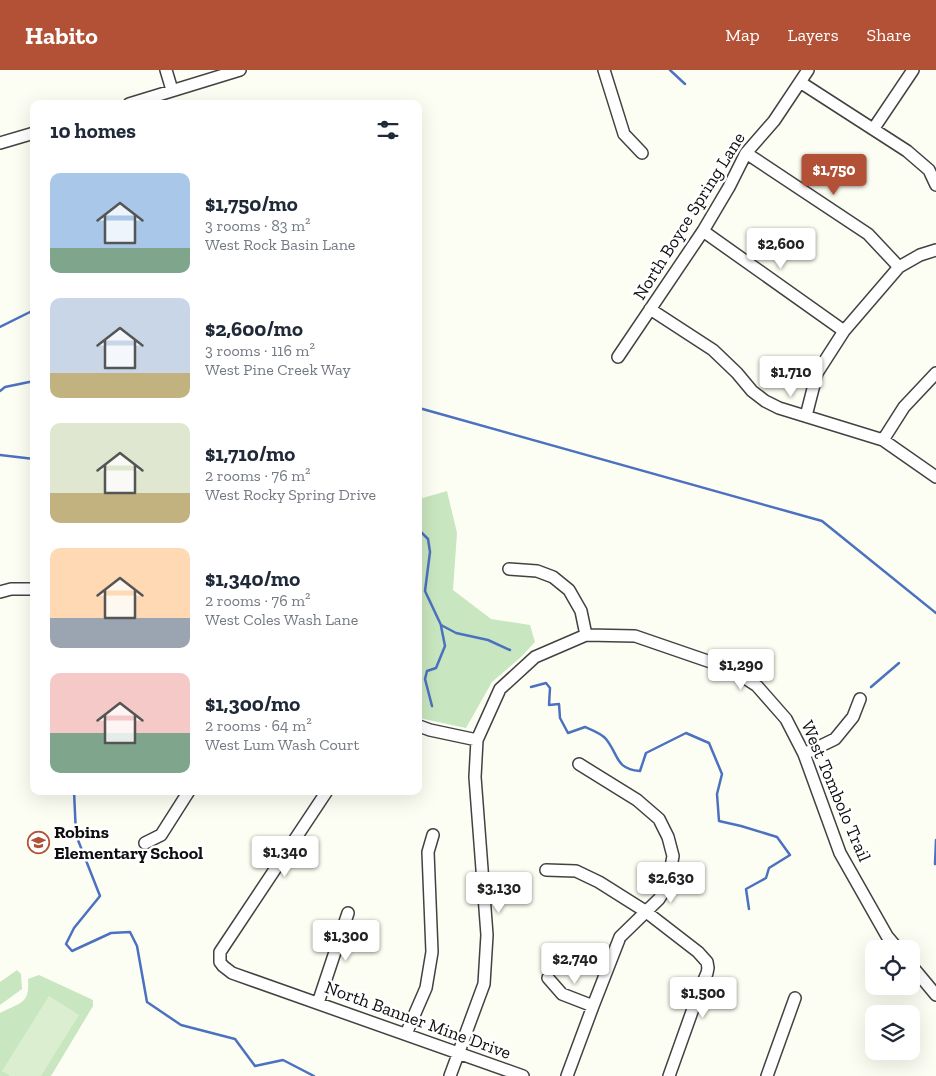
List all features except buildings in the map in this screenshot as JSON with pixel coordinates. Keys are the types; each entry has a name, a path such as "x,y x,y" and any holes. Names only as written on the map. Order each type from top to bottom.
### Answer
{"street":[{"path":"166,70 172,90"},
{"path":"141,100 240,70"},
{"path":"604,70 624,134 642,153"},
{"name":"North Boyce Spring Lane","path":"618,357 730,188 746,153 774,121 808,70"},
{"path":"874,128 913,70"},
{"path":"800,82 874,128 932,168 936,185"},
{"path":"0,144 30,134"},
{"path":"746,153 868,234 899,267"},
{"path":"703,231 844,331"},
{"path":"806,416 817,373 844,331 899,267 920,255 936,250"},
{"path":"650,309 712,350 737,373 752,391 765,401 778,408 883,440 936,477"},
{"path":"883,440 904,407 936,373"},
{"path":"510,569 537,571 553,577 569,590 581,611 586,635"},
{"path":"0,592 12,589 30,589"},
{"name":"West Tombolo Trail","path":"477,740 500,689 535,657 586,635 635,636 731,669 757,686 786,719 804,754 840,853 890,940"},
{"path":"804,754 835,739 853,717 860,698"},
{"path":"422,727 477,740 475,777 487,935 484,984 450,1076"},
{"path":"567,1076 592,1006 620,937 659,899 668,884 673,856 668,836 660,820 637,800 579,764"},
{"path":"145,843 161,835 186,795"},
{"name":"North Banner Mine Drive","path":"324,795 220,952 218,963 232,973 523,1076"},
{"path":"406,1034 426,988 432,952 428,852 433,835"},
{"path":"546,870 576,871 600,882 645,911 708,962 708,968 670,1076"},
{"path":"318,1003 348,912"},
{"path":"920,976 936,995"},
{"path":"548,978 562,994 592,1006"},
{"path":"767,1076 795,998"}],"green space":[{"path":"447,491 457,533 453,590 491,619 530,625 535,642 492,682 466,728 422,719 422,498"},
{"path":"17,970 21,974 22,989 0,1005 0,982"},
{"path":"39,975 93,1000 93,1006 51,1076 0,1076 0,1013 22,1002 27,994 28,979"},
{"path":"49,996 79,1015 41,1076 10,1076 2,1071"}],"waterway":[{"path":"670,70 685,84"},
{"path":"0,327 30,312"},
{"path":"0,391 5,387 30,382"},
{"path":"422,409 822,521 936,613"},
{"path":"0,455 30,459"},
{"path":"422,533 428,539 430,552 425,591 441,625 456,633 488,640 510,650"},
{"path":"432,706 425,679 427,671 436,668 445,646 441,626"},
{"path":"871,687 899,663"},
{"path":"531,687 546,683 550,688 549,705 559,704 560,718 568,733 585,727 599,734 606,739 618,760 632,770 640,771 646,753 686,733 709,743 722,774 717,794 719,821 777,837 790,855 769,868 766,878 746,889 749,909"},
{"path":"74,795 76,835 100,896 74,928 66,944 72,951 111,933 130,932 137,946 147,1002 181,1025 235,1039 255,1066 283,1060 314,1076"},
{"path":"936,840 936,864"}],"place":[{"name":"Robins Elementary School","path":"38,842"}]}
